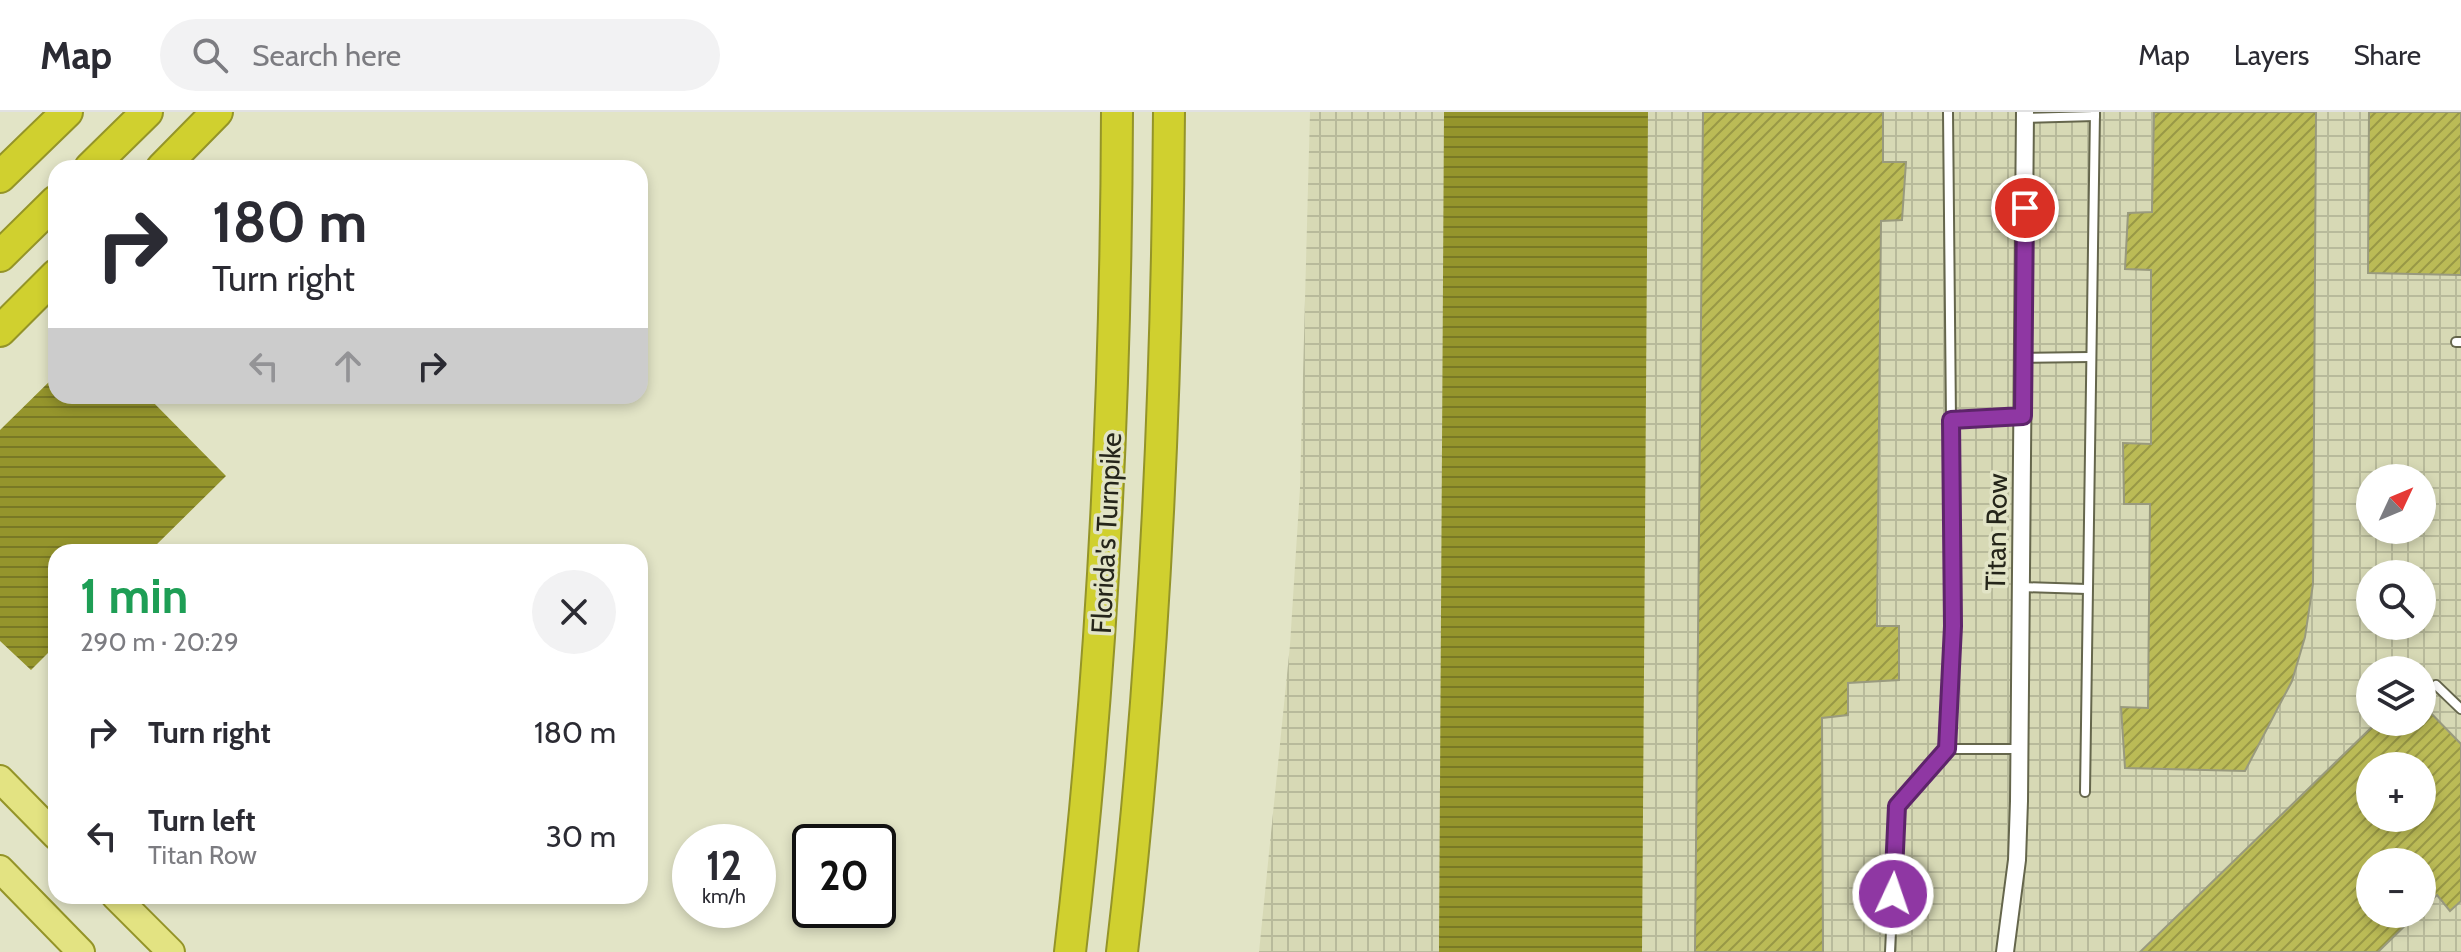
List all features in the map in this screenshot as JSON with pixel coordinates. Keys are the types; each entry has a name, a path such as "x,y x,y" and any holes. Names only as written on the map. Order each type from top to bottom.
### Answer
{"highway":[{"path":"0,177 67,112"},
{"path":"98,160 147,112"},
{"path":"170,160 217,112"},
{"name":"Florida's Turnpike","path":"1070,952 1087,800 1108,538 1117,112"},
{"name":"Florida's Turnpike","path":"1122,952 1137,821 1159,541 1169,112"},
{"path":"0,256 48,209"},
{"path":"0,331 48,283"}],"main road":[{"path":"0,779 48,828"},
{"path":"0,869 81,952"},
{"path":"123,904 171,952"}],"street":[{"name":"Titan Row","path":"2005,952 2017,860 2020,749 2025,115"}],"lane":[{"path":"1890,952 1897,806 1947,749 1953,626 1948,112"},
{"path":"2025,115 2095,114 2085,792"},
{"path":"2023,358 2090,357"},
{"path":"1951,420 2023,416"},
{"path":"2021,587 2087,589"},
{"path":"2436,685 2461,709"},
{"path":"1947,749 2020,749"}],"shaded area":[{"path":"1310,112 2461,112 2461,952 1259,952 1290,645 1300,488"},
{"path":"1444,112 1648,112 1642,952 1439,952"},
{"path":"48,383 48,404 155,404 226,476 157,544 48,544 48,653 31,670 0,641 0,430"}],"building":[{"path":"1703,112 1883,112 1883,162 1906,162 1902,220 1881,221 1877,626 1899,626 1899,680 1848,683 1848,715 1822,718 1823,952 1695,952"},
{"path":"2154,112 2316,112 2313,584 2305,637 2292,681 2245,771 2125,768 2121,707 2148,708 2150,504 2124,504 2123,443 2151,444 2151,270 2125,269 2128,213 2152,212"},
{"path":"2369,112 2461,112 2461,275 2368,273"},
{"path":"2436,718 2461,744 2461,901 2450,911 2436,896 2436,848 2356,848 2356,928 2403,928 2378,952 2140,952 2363,736 2436,736"}],"route":[{"path":"1893,894 1897,806 1947,749 1953,626 1951,420 2023,416 2025,208"}]}
